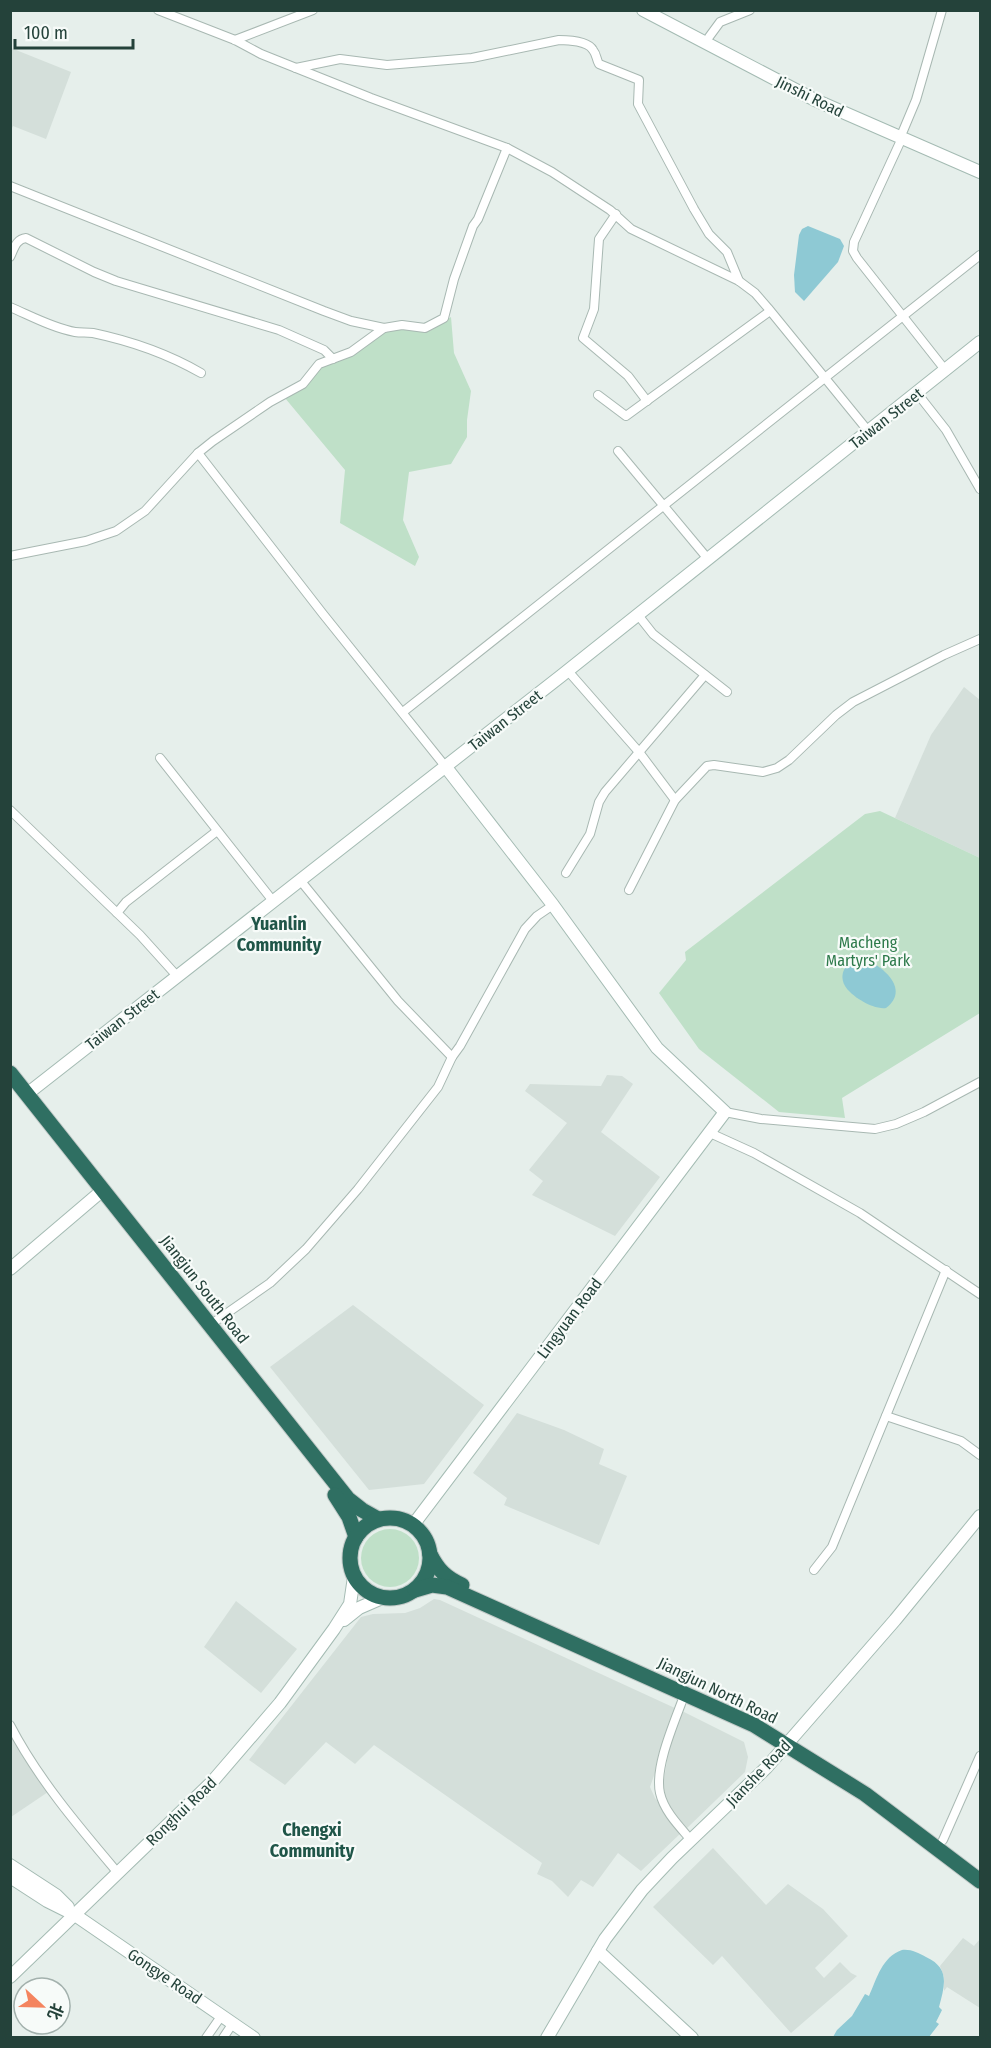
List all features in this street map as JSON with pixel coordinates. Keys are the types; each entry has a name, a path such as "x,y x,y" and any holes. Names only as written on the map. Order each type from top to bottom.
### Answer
{"highway":[{"name":"Jiangjun South Road","path":"10,1073 348,1499 378,1519"},
{"name":"Jiangjun South Road","path":"10,1086 338,1500 349,1517 356,1537"},
{"path":"393,1518 413,1525 426,1540 430,1554 427,1574 415,1590 396,1599 382,1598 364,1589 354,1577 350,1558 356,1537 365,1526 378,1519 393,1518"},
{"name":"Jiangjun North Road","path":"430,1554 436,1566 450,1579 758,1717 981,1881"},
{"name":"Jiangjun North Road","path":"415,1590 432,1585 447,1587 790,1741 870,1787 981,1870"}],"main road":[{"name":"Jinshi Road","path":"643,10 806,95 981,165"},
{"name":"Jinshi Road","path":"658,10 818,93 981,172"},
{"name":"Taiwan Street","path":"27,1094 568,671 981,342"},
{"path":"445,766 553,905 657,1048 725,1112"},
{"name":"Lingyuan Road","path":"413,1525 725,1112"},
{"path":"10,1269 97,1195"},
{"name":"Jianshe Road","path":"547,2037 616,1923 642,1890 766,1768 981,1516"},
{"path":"334,1629 350,1604 354,1577"},
{"path":"334,1629 358,1608 382,1598"},
{"name":"Ronghui Road","path":"10,1977 212,1782 280,1703 334,1629"},
{"name":"Gongye Road","path":"10,1865 56,1895 75,1915"},
{"name":"Gongye Road","path":"10,1877 46,1901 75,1915 254,2037"},
{"path":"598,1951 692,2037"}],"street":[{"path":"158,10 371,98 507,148 552,172 616,214 631,229 739,281 755,293 869,432"},
{"path":"235,40 313,10"},
{"path":"710,37 720,22 750,10"},
{"path":"942,10 916,100 903,135 854,242 853,251 856,258 946,371"},
{"path":"296,68 340,59 387,65 472,58 559,40 589,46 594,51 599,64 639,80 638,104 709,234 727,252 739,281"},
{"path":"10,186 351,321 384,328 402,325 425,328 444,318 454,279 473,226 507,148"},
{"path":"616,214 599,239 594,309 583,338 628,376 647,401"},
{"path":"10,257 17,243 26,238 116,281 279,330 324,350 333,359"},
{"path":"402,712 981,255"},
{"path":"10,307 74,332 92,333 148,348 201,373"},
{"path":"598,395 627,416 770,311"},
{"path":"10,556 86,541 116,531 144,510 198,453 213,441 270,402 303,384 319,364 351,352 384,328"},
{"path":"917,393 946,430 981,489"},
{"path":"618,451 708,559"},
{"path":"198,453 445,766"},
{"path":"638,615 653,634 727,692"},
{"path":"629,890 675,800 707,766 763,772 777,768 789,760 853,702 944,655 981,639"},
{"path":"568,671 639,752 675,800"},
{"path":"566,873 590,834 599,802 705,675"},
{"path":"160,758 273,901"},
{"path":"10,810 140,935 177,976"},
{"path":"117,913 126,902 217,831"},
{"path":"300,880 398,1001 452,1057"},
{"path":"210,1325 270,1282 306,1249 358,1189 438,1087 452,1057 525,929 537,916 553,905"},
{"path":"725,1112 761,1119 875,1129 891,1126 924,1112 981,1082"},
{"path":"710,1133 754,1153 860,1213 981,1294"},
{"path":"814,1570 832,1547 946,1270"},
{"path":"886,1416 951,1437 981,1455"},
{"path":"685,1693 661,1763 659,1778 660,1794 667,1809 691,1840"},
{"path":"10,1725 33,1763 76,1824 118,1873"},
{"path":"943,1840 981,1756"},
{"path":"206,2037 222,2015"},
{"path":"223,2037 233,2023"}],"shaded area":[{"path":"11,48 71,72 46,139 13,126 11,130"},
{"path":"964,687 980,700 980,858 895,818 931,735"},
{"path":"607,1075 622,1076 633,1084 601,1132 660,1177 615,1236 532,1195 543,1181 529,1170 567,1123 525,1091 530,1084 601,1086"},
{"path":"353,1305 484,1405 424,1484 369,1490 270,1367"},
{"path":"517,1413 564,1430 604,1449 599,1464 627,1476 599,1545 504,1505 507,1498 473,1473"},
{"path":"434,1599 677,1709 650,1787 655,1798 681,1833 641,1871 618,1853 593,1887 581,1880 568,1897 552,1881 537,1874 542,1863 374,1745 355,1764 326,1742 285,1785 249,1760 361,1617 373,1614 405,1613 420,1608"},
{"path":"236,1601 297,1649 261,1693 204,1647"},
{"path":"682,1711 744,1742 748,1757 745,1772 686,1829 676,1819 664,1797 663,1786 669,1748"},
{"path":"10,1733 48,1792 11,1817 10,1817"},
{"path":"713,1848 766,1905 788,1884 823,1909 848,1936 815,1968 824,1978 840,1962 857,1976 791,2033 722,1956 713,1965 653,1907"},
{"path":"963,1938 974,1946 980,1939 980,2008 947,1987 944,1991 944,1977 940,1966"}],"green space":[{"path":"451,317 454,353 471,391 467,437 451,464 409,472 403,520 419,557 415,566 340,523 345,470 285,398 318,368 384,332 396,328 430,331"},
{"name":"Macheng Martyrs' Park","path":"880,811 980,858 980,1013 842,1098 845,1118 779,1112 699,1049 659,993 686,960 685,952 865,814"},
{"path":"390,1529 401,1531 414,1542 419,1558 417,1569 406,1582 390,1587 379,1585 366,1574 361,1558 363,1547 374,1534"}],"water":[{"path":"808,226 840,239 844,246 838,262 804,301 795,292 794,275 799,235 802,229"},
{"path":"862,958 878,966 891,978 895,986 896,993 893,1001 886,1008 875,1007 863,1002 845,986 843,971 853,961"},
{"path":"902,1950 911,1951 934,1961 944,1978 939,2007 942,2010 936,2022 939,2024 929,2037 833,2037 852,2016 865,1994 869,1996 885,1963 895,1953"}],"district":[{"name":"Yuanlin Community","path":"279,934"},
{"name":"Chengxi Community","path":"312,1840"}]}
